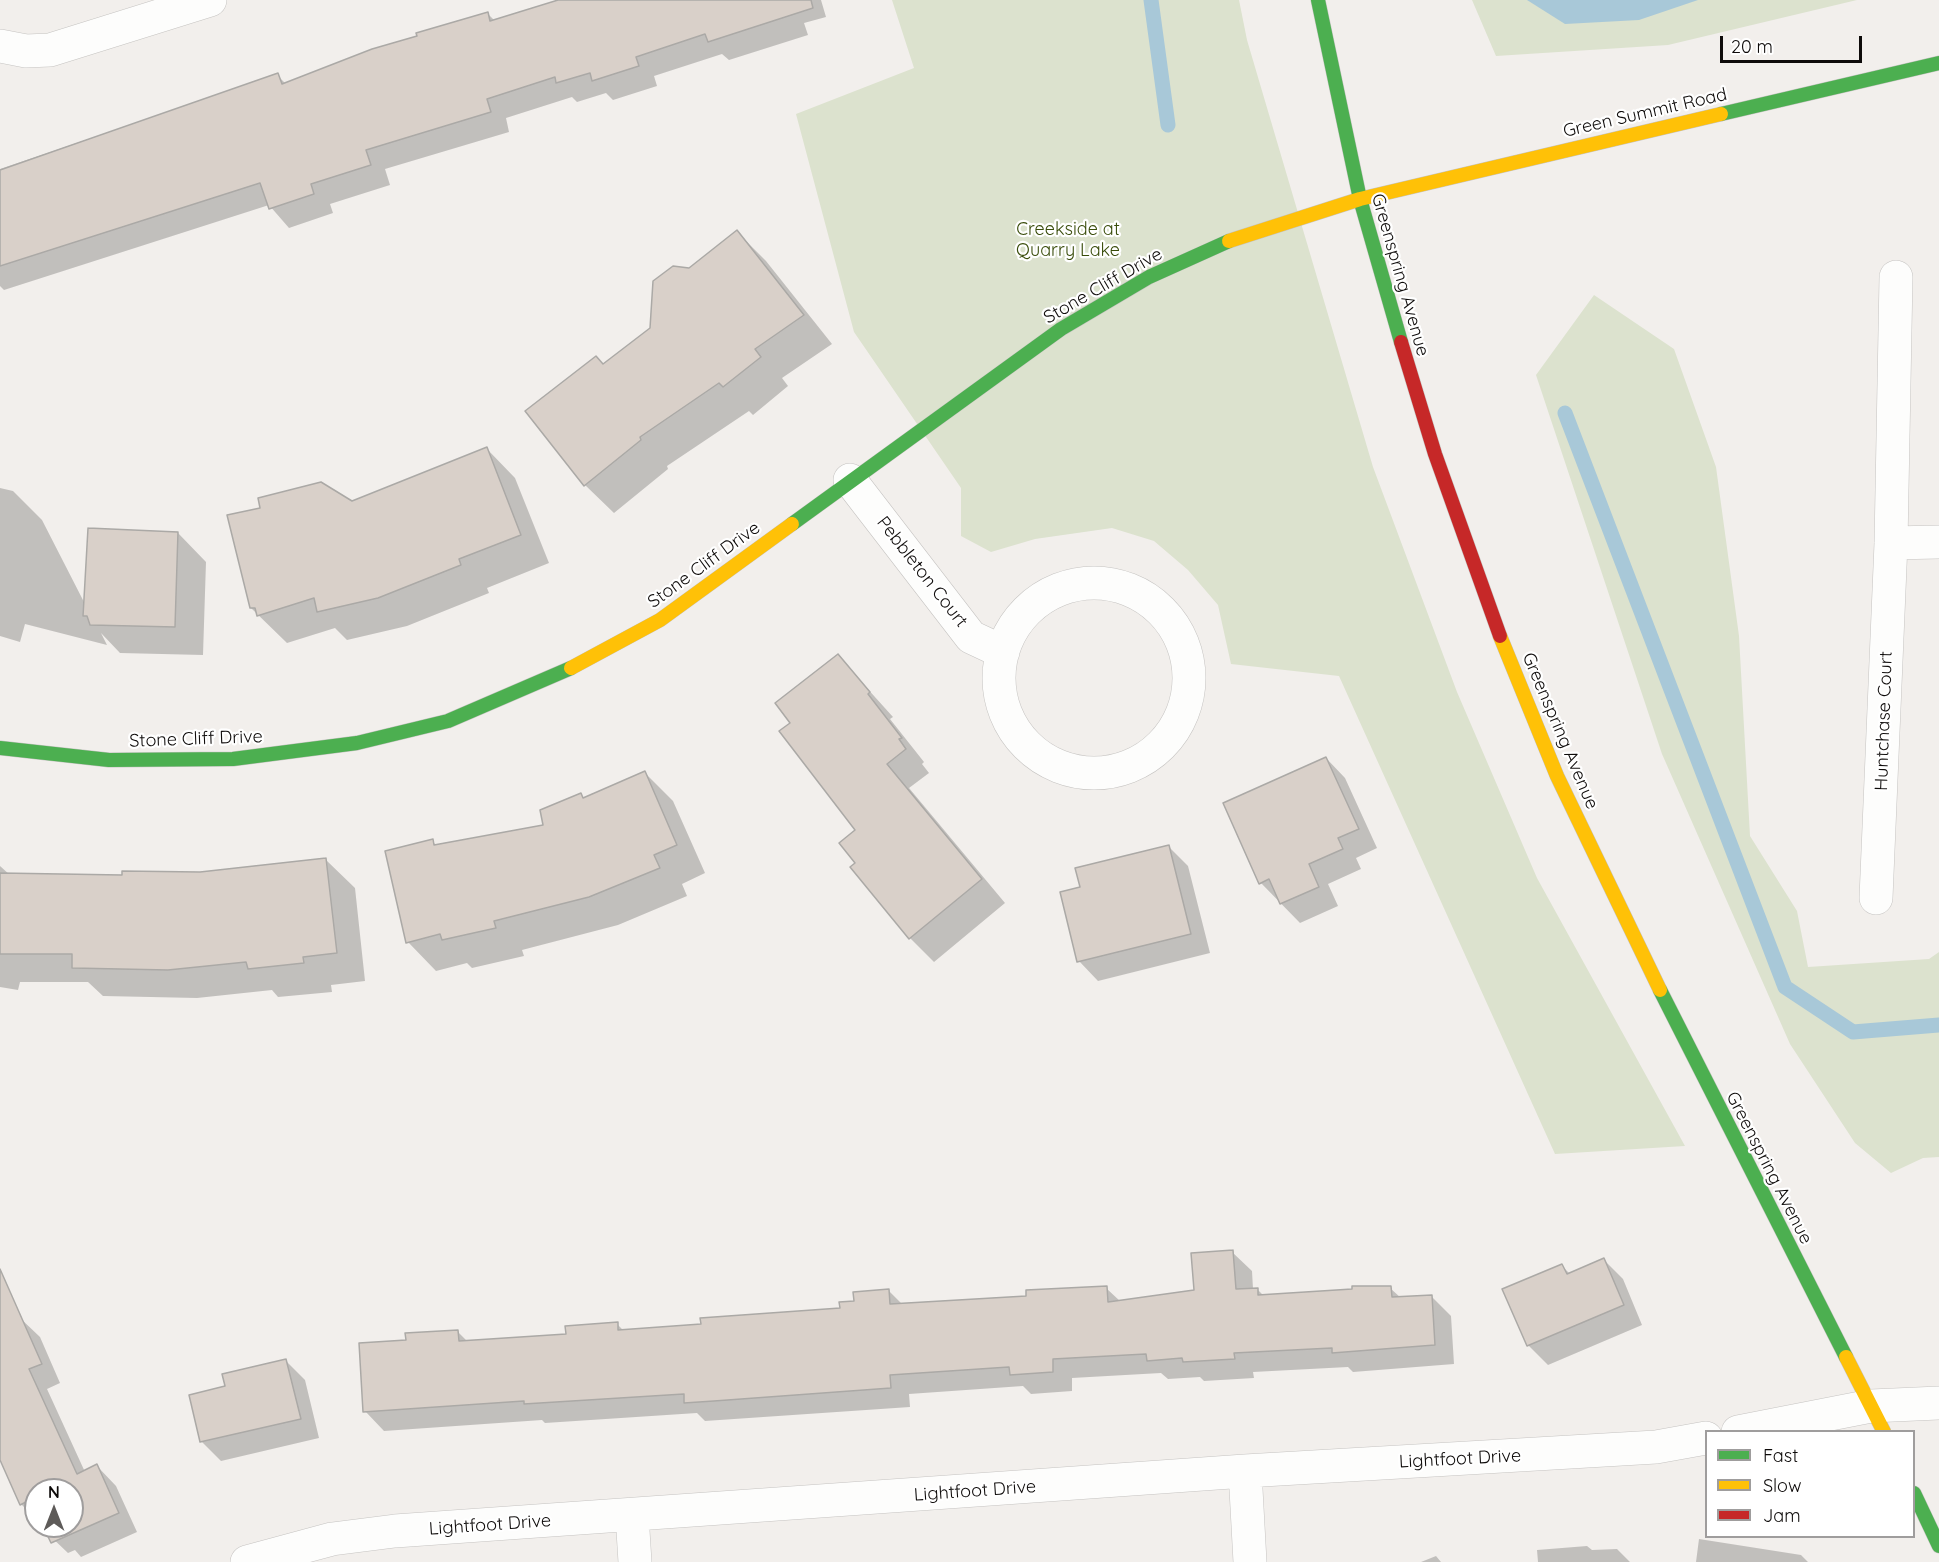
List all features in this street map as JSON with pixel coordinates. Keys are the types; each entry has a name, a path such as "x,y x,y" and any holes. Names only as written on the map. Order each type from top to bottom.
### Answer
{"street":[{"path":"0,46 26,51 50,50 210,0"},
{"name":"Greenspring Avenue","path":"1318,0 1360,200 1403,356 1435,454 1497,627 1557,776 1699,1070 1878,1419"},
{"name":"Green Summit Road","path":"1360,200 1939,63"},
{"name":"Stone Cliff Drive","path":"0,748 109,760 233,759 357,743 448,721 556,676 660,620 1061,329 1149,277 1232,240 1360,200"},
{"name":"Huntchase Court","path":"1876,898 1891,543 1896,277"},
{"name":"Pebbleton Court","path":"850,480 971,637 1003,652"},
{"path":"1891,543 1939,542"},
{"path":"1094,582 1123,587 1149,600 1170,620 1184,645 1189,673 1186,702 1177,725 1161,745 1141,760 1117,769 1092,772 1068,768 1044,758 1024,742 1010,722 1001,698 999,682 1003,652 1018,620 1039,600 1066,587 1094,582"},
{"path":"1750,1430 1878,1419 1939,1403"},
{"name":"Lightfoot Drive","path":"247,1562 332,1539 395,1531 1245,1472 1656,1447 1705,1438"},
{"path":"1245,1472 1250,1562"},
{"path":"1915,1495 1939,1546"},
{"path":"632,1515 635,1562"}],"green space":[{"name":"Creekside at Quarry Lake","path":"892,0 1239,0 1247,40 1373,467 1457,692 1537,878 1685,1146 1555,1154 1339,676 1231,664 1218,605 1188,570 1154,541 1112,528 1035,539 991,552 961,536 961,488 854,332 796,114 914,68"},
{"path":"1472,0 1857,0 1668,45 1496,56"},
{"path":"1594,295 1674,349 1716,467 1739,636 1750,836 1797,911 1808,967 1929,959 1939,952 1939,1157 1923,1158 1891,1173 1855,1143 1790,1044 1662,754 1536,375"}],"water":[{"path":"1527,0 1698,0 1639,20 1565,24"}],"building":[{"path":"558,0 811,0 813,8 708,42 705,34 636,57 639,66 592,81 590,73 556,83 555,77 487,99 491,112 366,150 371,165 311,184 314,194 269,209 260,183 0,266 0,170 278,73 282,84 372,49 417,36 416,33 488,12 490,21"},
{"path":"737,230 804,315 755,349 761,357 723,387 719,383 640,437 641,440 584,486 525,411 596,356 603,364 650,328 653,281 673,266 689,268"},
{"path":"487,447 521,535 459,559 461,565 378,598 317,612 314,598 257,616 255,608 250,608 227,515 260,508 258,498 321,482 352,501"},
{"path":"88,528 178,532 175,627 90,625 87,616 83,616"},
{"path":"838,654 870,692 868,694 902,738 899,739 906,749 887,764 982,879 909,939 850,867 855,863 839,843 855,830 779,731 790,723 775,703"},
{"path":"1326,757 1359,829 1338,838 1343,849 1309,864 1319,887 1280,904 1269,879 1259,884 1223,803"},
{"path":"645,771 677,845 654,855 660,868 589,897 494,921 496,928 442,940 440,934 406,943 385,851 433,839 434,845 543,825 540,810 581,793 583,798"},
{"path":"1169,845 1191,934 1077,962 1060,892 1080,887 1075,868"},
{"path":"326,858 337,953 303,957 304,963 248,969 246,962 168,970 72,968 72,954 0,954 0,873 122,875 122,871 200,872"},
{"path":"1233,1250 1236,1289 1258,1288 1258,1295 1352,1289 1352,1286 1391,1286 1392,1297 1432,1295 1435,1345 1332,1353 1332,1348 1234,1353 1235,1359 1183,1362 1182,1358 1147,1361 1146,1354 1053,1359 1053,1372 1010,1375 1009,1367 890,1375 891,1388 684,1403 684,1394 524,1404 524,1401 363,1412 359,1343 406,1340 405,1333 458,1330 459,1341 566,1334 565,1326 618,1322 618,1330 701,1324 700,1318 840,1308 839,1302 854,1301 853,1292 889,1289 890,1304 1026,1296 1026,1290 1107,1286 1108,1302 1194,1290 1191,1253"},
{"path":"1604,1258 1624,1305 1527,1346 1502,1289 1562,1264 1567,1274"},
{"path":"0,1269 42,1364 29,1369 77,1474 97,1464 119,1513 84,1528 84,1478 24,1478 24,1503 20,1505 0,1460"},
{"path":"286,1359 301,1419 200,1442 189,1395 225,1386 222,1374"},
{"path":"49,1538 62,1538 51,1543"}],"waterway":[{"path":"1151,0 1168,125"},
{"path":"1565,413 1785,987 1853,1032 1939,1025"}],"traffic: fast":[{"path":"1318,0 1360,199 1401,342"},
{"path":"1721,114 1939,63"},
{"path":"792,524 1061,329 1149,277 1229,241"},
{"path":"0,748 109,760 233,759 357,743 448,721 571,668"},
{"path":"1660,990 1846,1357"},
{"path":"1915,1495 1939,1546"}],"traffic: slow":[{"path":"1229,241 1360,199 1721,114"},
{"path":"571,668 660,620 792,524"},
{"path":"1500,636 1557,776 1660,990"},
{"path":"1846,1357 1883,1430"}],"traffic: jam":[{"path":"1401,342 1435,454 1500,636"}]}
